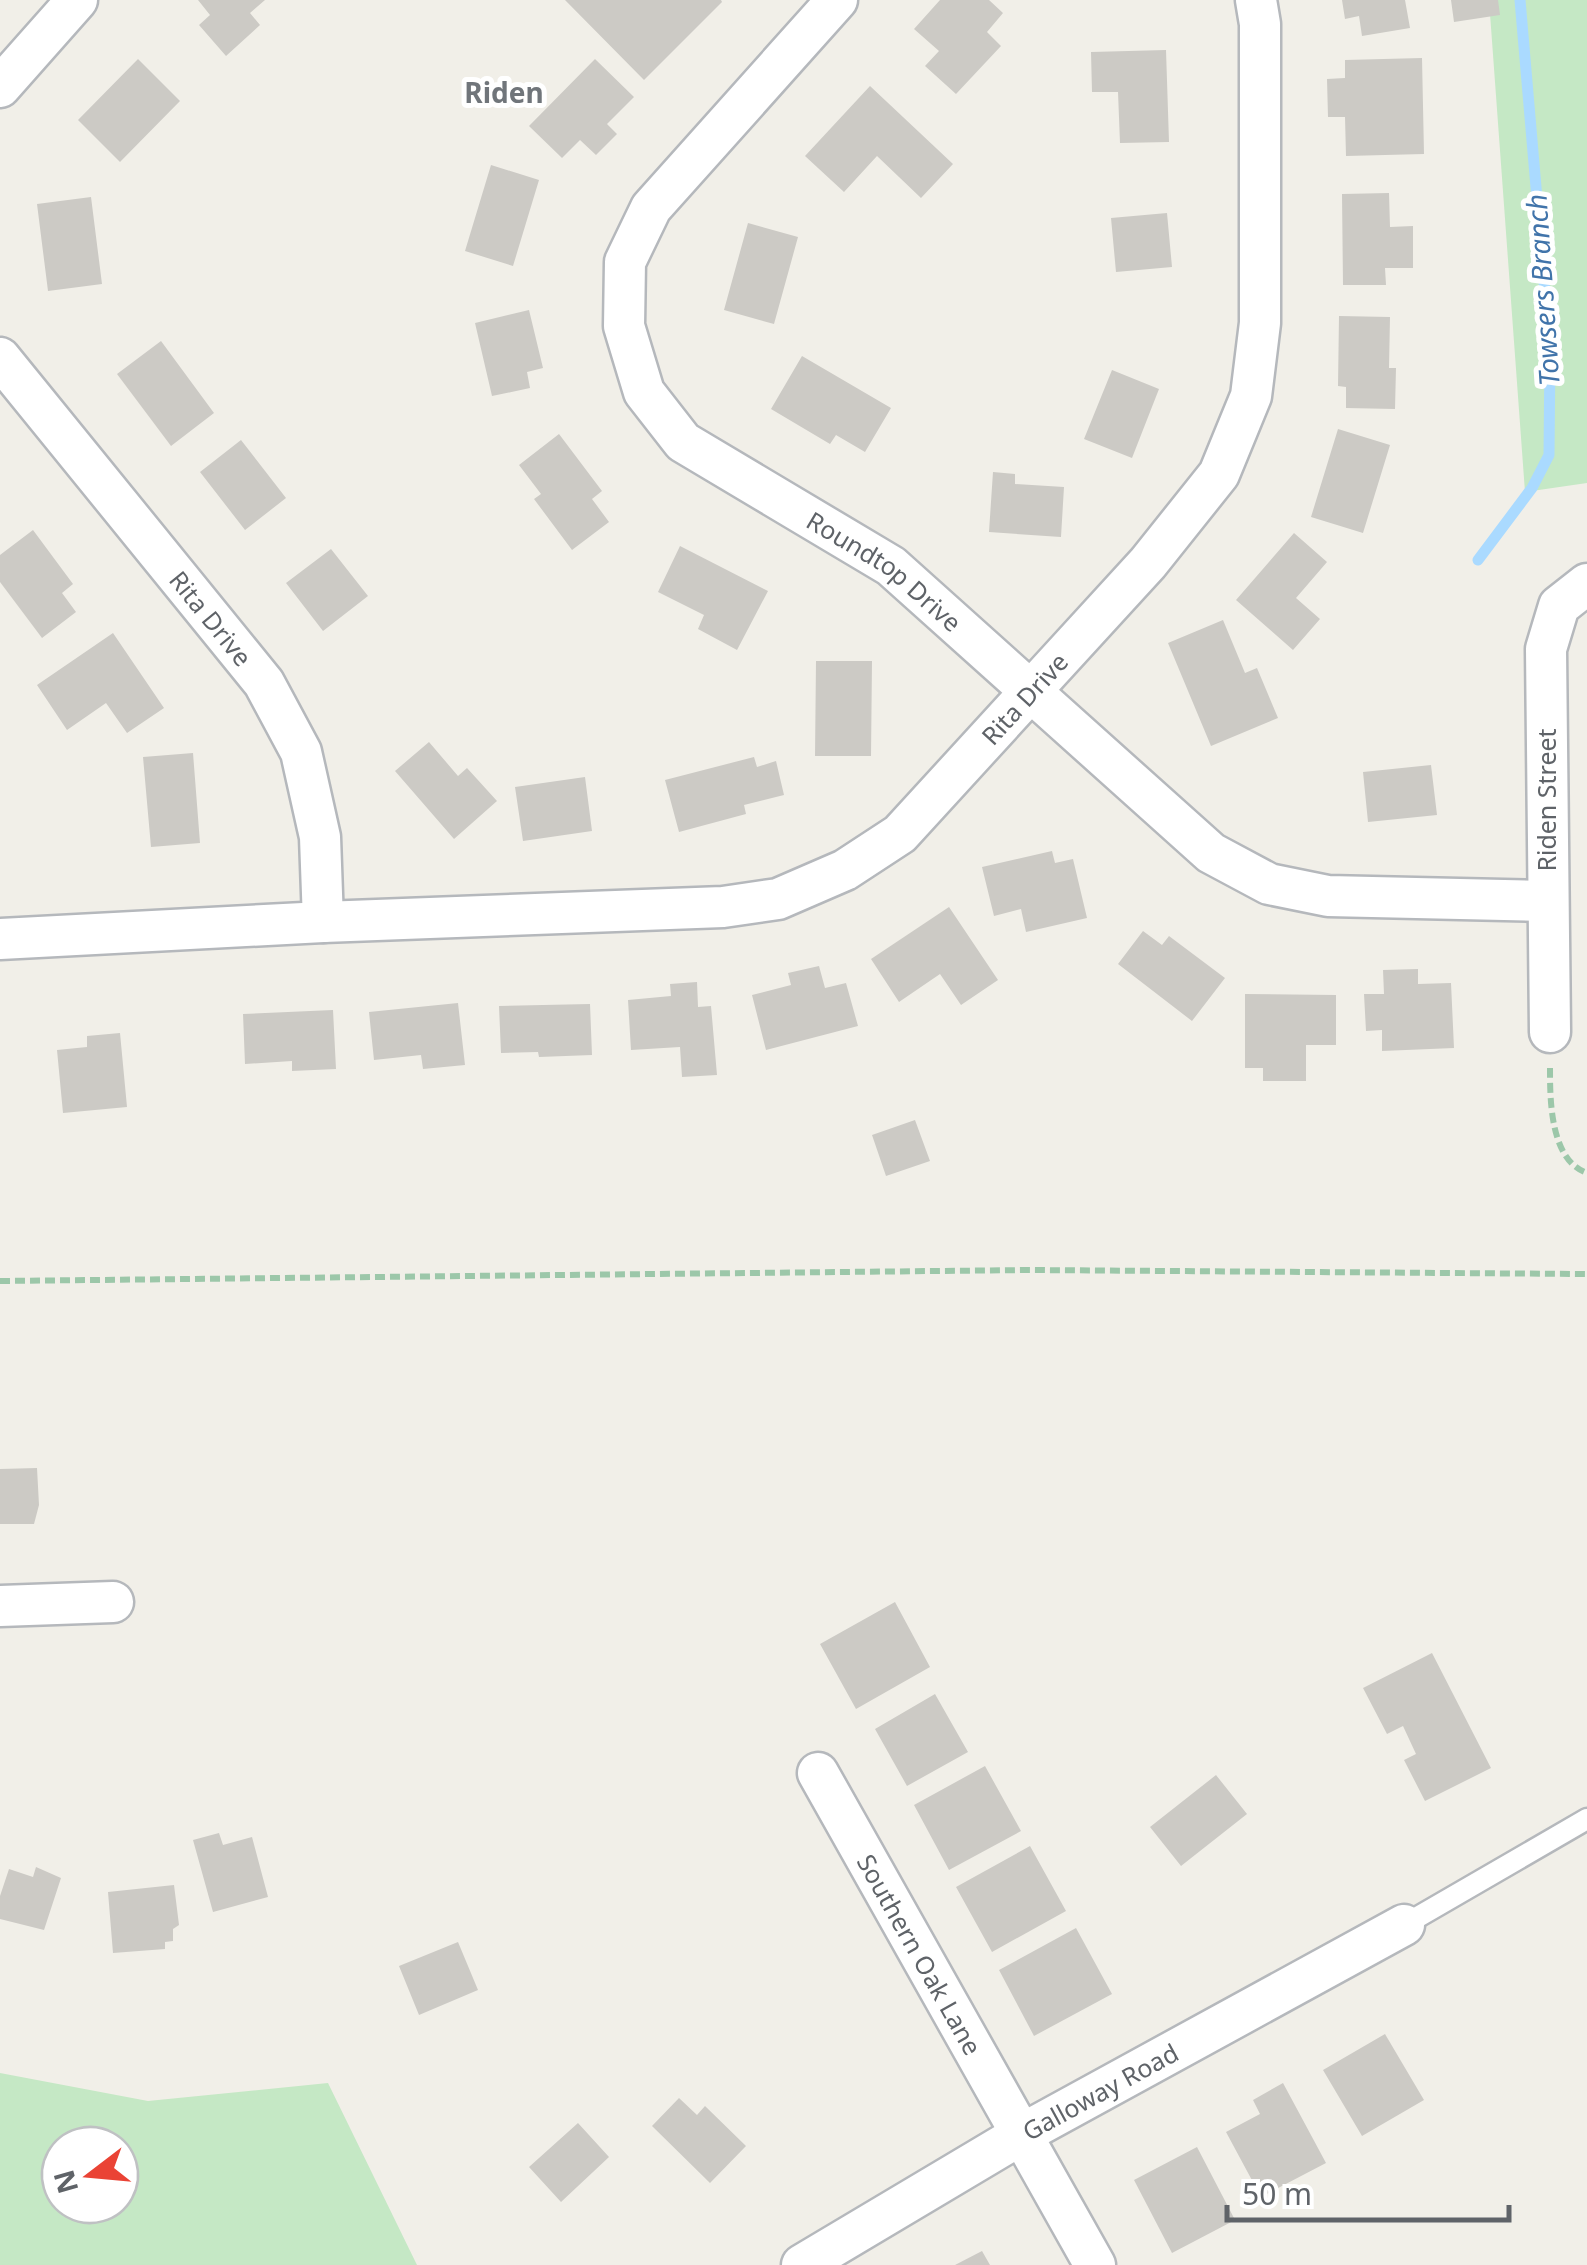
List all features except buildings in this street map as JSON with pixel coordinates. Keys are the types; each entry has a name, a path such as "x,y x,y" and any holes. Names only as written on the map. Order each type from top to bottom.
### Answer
{"street":[{"path":"0,88 78,0"},
{"name":"Roundtop Drive","path":"837,0 651,208 625,262 624,326 644,392 683,442 891,566 1211,853 1269,884 1328,896 1546,901"},
{"name":"Rita Drive","path":"0,940 323,922 723,907 778,898 845,870 900,834 1148,563 1219,474 1251,396 1260,323 1260,24 1256,0"},
{"name":"Rita Drive","path":"0,358 264,683 301,752 320,837 323,922"},
{"name":"Riden Street","path":"1550,1032 1546,650 1559,606 1587,584"},
{"path":"0,1606 114,1602"},
{"name":"Southern Oak Lane","path":"818,1773 1095,2265"},
{"name":"Galloway Road","path":"802,2265 1022,2134 1404,1925"}],"lane":[{"path":"1404,1925 1587,1818"}],"path":[{"path":"1550,1032 1550,1104 1559,1141 1577,1169 1587,1172"},
{"path":"0,1281 1029,1270 1587,1274"}],"green space":[{"path":"1489,0 1587,0 1587,483 1525,492"},
{"path":"0,2073 148,2101 328,2083 417,2265 0,2265"}],"waterway":[{"name":"Towsers Branch","path":"1478,560 1532,488 1549,455 1550,351 1520,0"}],"district":[{"name":"Riden","path":"504,92"}]}
